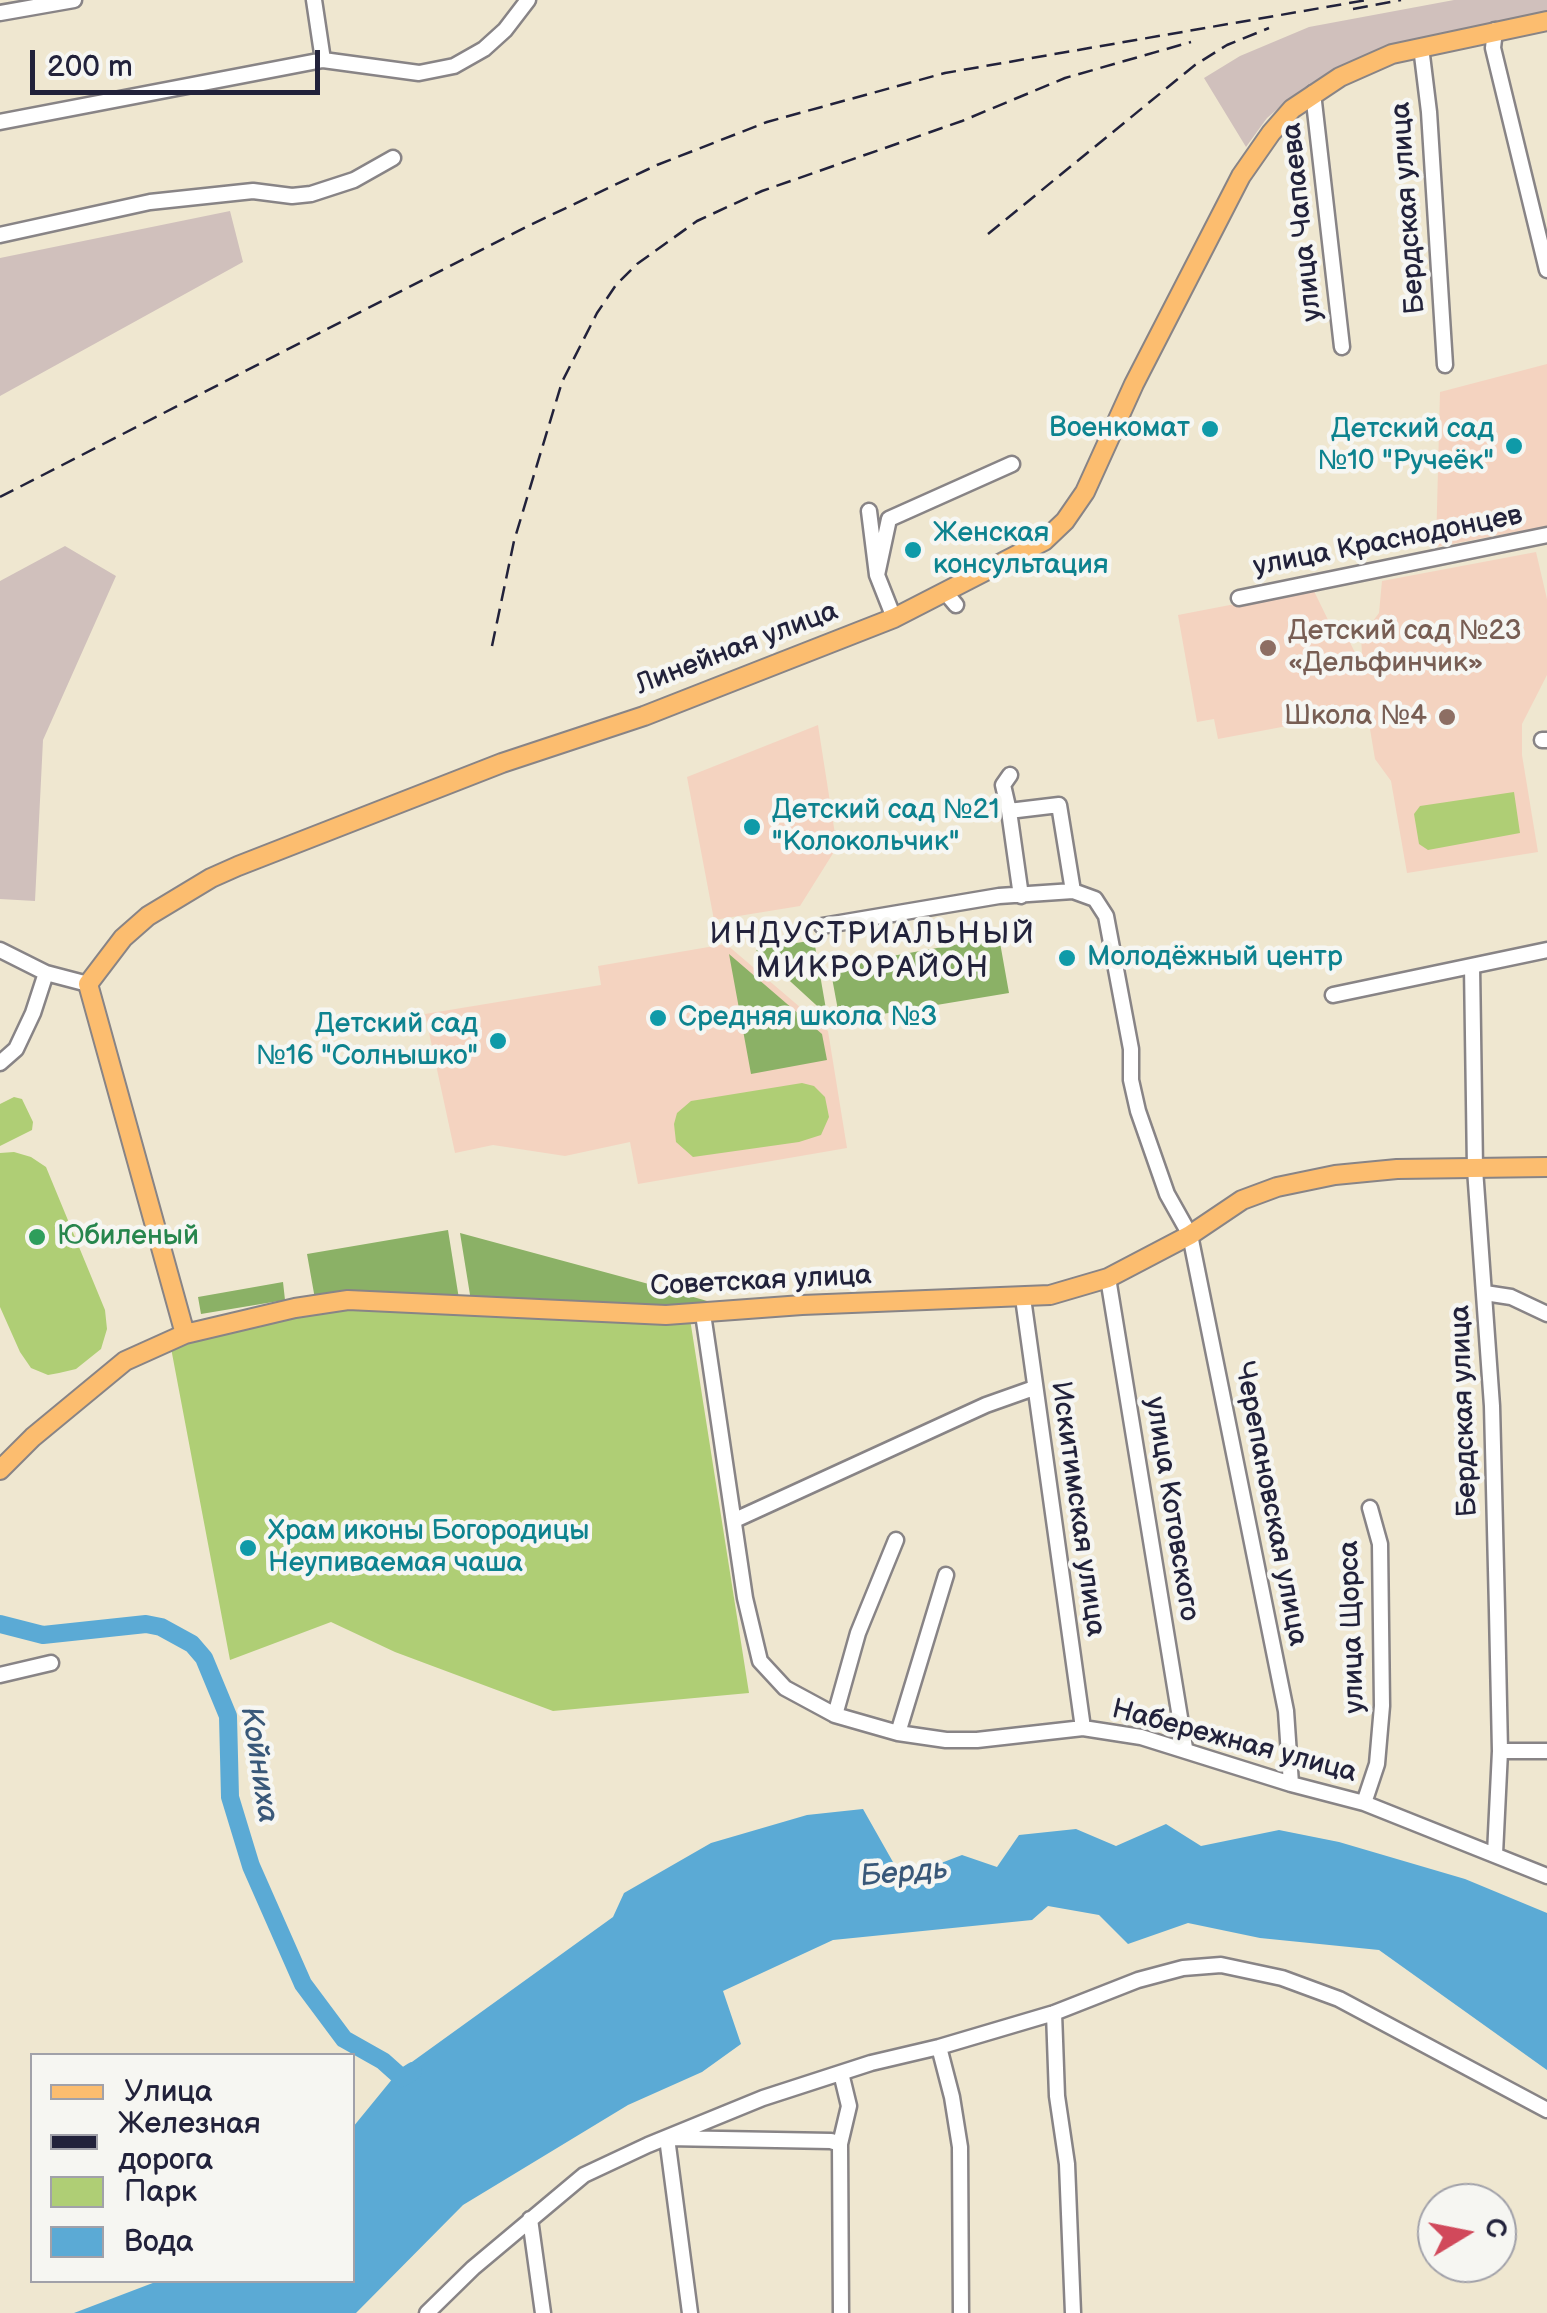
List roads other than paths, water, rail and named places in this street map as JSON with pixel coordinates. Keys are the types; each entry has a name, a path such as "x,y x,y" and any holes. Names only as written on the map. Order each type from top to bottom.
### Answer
{"main road":[{"name":"Линейная улица","path":"88,984 122,938 148,916 211,878 502,763 644,716 951,598 1027,551 1066,521 1099,465 1134,384 1241,176 1270,133 1313,93 1375,61 1421,47 1547,21"},
{"path":"88,984 184,1334"},
{"name":"Советская улица","path":"0,1470 33,1437 125,1362 184,1334 295,1308 348,1300 634,1316 776,1306 1023,1298 1066,1292 1108,1278 1190,1235 1242,1200 1277,1187 1334,1175 1397,1169 1547,1168"}],"street":[{"path":"0,13 74,0"},
{"path":"314,0 323,60"},
{"path":"0,122 323,60 419,73 454,66 484,49 506,30 528,0"},
{"path":"1496,30 1493,48 1547,270"},
{"name":"Бердская улица","path":"1421,47 1429,112 1444,365"},
{"name":"улица Чапаева","path":"1313,93 1342,346"},
{"path":"0,235 150,202 253,191 311,194 354,180 393,158"},
{"path":"877,575 888,518 1012,464"},
{"path":"869,511 877,575 894,618"},
{"name":"улица Краснодонцев","path":"1239,598 1547,534"},
{"path":"1010,774 1003,784 1021,896"},
{"path":"822,926 999,896 1073,891 1059,805 1008,811"},
{"name":"Черепановская улица","path":"1073,891 1095,899 1106,916 1131,1048 1138,1111 1166,1194 1190,1235 1286,1711 1291,1784"},
{"path":"0,950 46,973 88,984"},
{"path":"1333,995 1547,950"},
{"name":"Бердская улица","path":"1472,966 1475,1169 1492,1406 1500,1752 1495,1854"},
{"path":"0,1063 16,1049 34,1013 46,973"},
{"name":"улица Котовского","path":"1108,1278 1185,1748"},
{"path":"1485,1293 1511,1297 1547,1314"},
{"name":"Искитимская улица","path":"1023,1298 1083,1728"},
{"name":"Набережная улица","path":"704,1314 746,1598 760,1661 786,1688 834,1715 898,1733 977,1740 1083,1728 1185,1748 1291,1784 1364,1803 1547,1876"},
{"path":"735,1520 986,1405 1034,1388"},
{"name":"улица Щорса","path":"1364,1803 1378,1764 1382,1706 1380,1544 1370,1508"},
{"path":"834,1715 858,1634 896,1540"},
{"path":"898,1733 946,1575"},
{"path":"0,1676 50,1663"},
{"path":"1500,1752 1547,1751"},
{"path":"427,2313 473,2268 584,2175 763,2098 1054,2013 1138,1980 1182,1968 1221,1966 1282,1978 1339,1999 1547,2110"},
{"path":"1054,2013 1057,2096 1067,2164 1073,2313"},
{"path":"939,2047 960,2147 961,2313"},
{"path":"841,2073 848,2106 840,2144 841,2313"},
{"path":"667,2138 840,2144"},
{"path":"667,2138 690,2313"},
{"path":"530,2219 543,2313"}],"water":[{"path":"863,1809 902,1878 962,1855 997,1867 1019,1835 1076,1829 1116,1846 1166,1824 1201,1846 1279,1830 1339,1842 1465,1879 1547,1913 1547,2070 1379,1950 1260,1938 1188,1923 1128,1944 1099,1915 1048,1906 1032,1920 833,1940 723,1991 741,2044 702,2072 628,2105 463,2205 356,2313 74,2313 153,2283 355,2283 355,2125 398,2072 613,1917 624,1893 711,1843 807,1815"}],"waterway":[{"name":"Койниха","path":"0,1624 43,1635 146,1624 161,1627 192,1644 204,1658 228,1716 230,1797 251,1866 303,1984 344,2039 383,2061 402,2078 413,2071"}],"railway":[{"path":"0,497 530,225 657,165 767,122 945,73 1367,0"},
{"path":"1353,9 1401,0"},
{"path":"988,234 1195,65 1227,45 1269,28"},
{"path":"492,646 514,541 562,382 597,313 637,264 697,221 762,191 962,121 1065,78 1191,42"}],"place":[{"name":"Военкомат","path":"1210,429"},
{"name":"Детский сад №10 \"Ручеёк\"","path":"1514,446"},
{"name":"Женская консультация","path":"913,550"},
{"name":"Детский сад №23 «Дельфинчик»","path":"1268,648"},
{"name":"Школа №4","path":"1447,717"},
{"name":"Детский сад №21 \"Колокольчик\"","path":"752,827"},
{"name":"Молодёжный центр","path":"1067,958"},
{"name":"Средняя школа №3","path":"658,1018"},
{"name":"Детский сад №16 \"Солнышко\"","path":"498,1041"},
{"name":"Юбиленый","path":"37,1237"},
{"name":"Храм иконы Богородицы Неупиваемая чаша","path":"248,1548"}],"district":[{"name":"ИНДУСТРИАЛЬНЫЙ МИКРОРАЙОН","path":"873,952"}],"water label":[{"name":"Бердь","path":"904,1874"}]}
